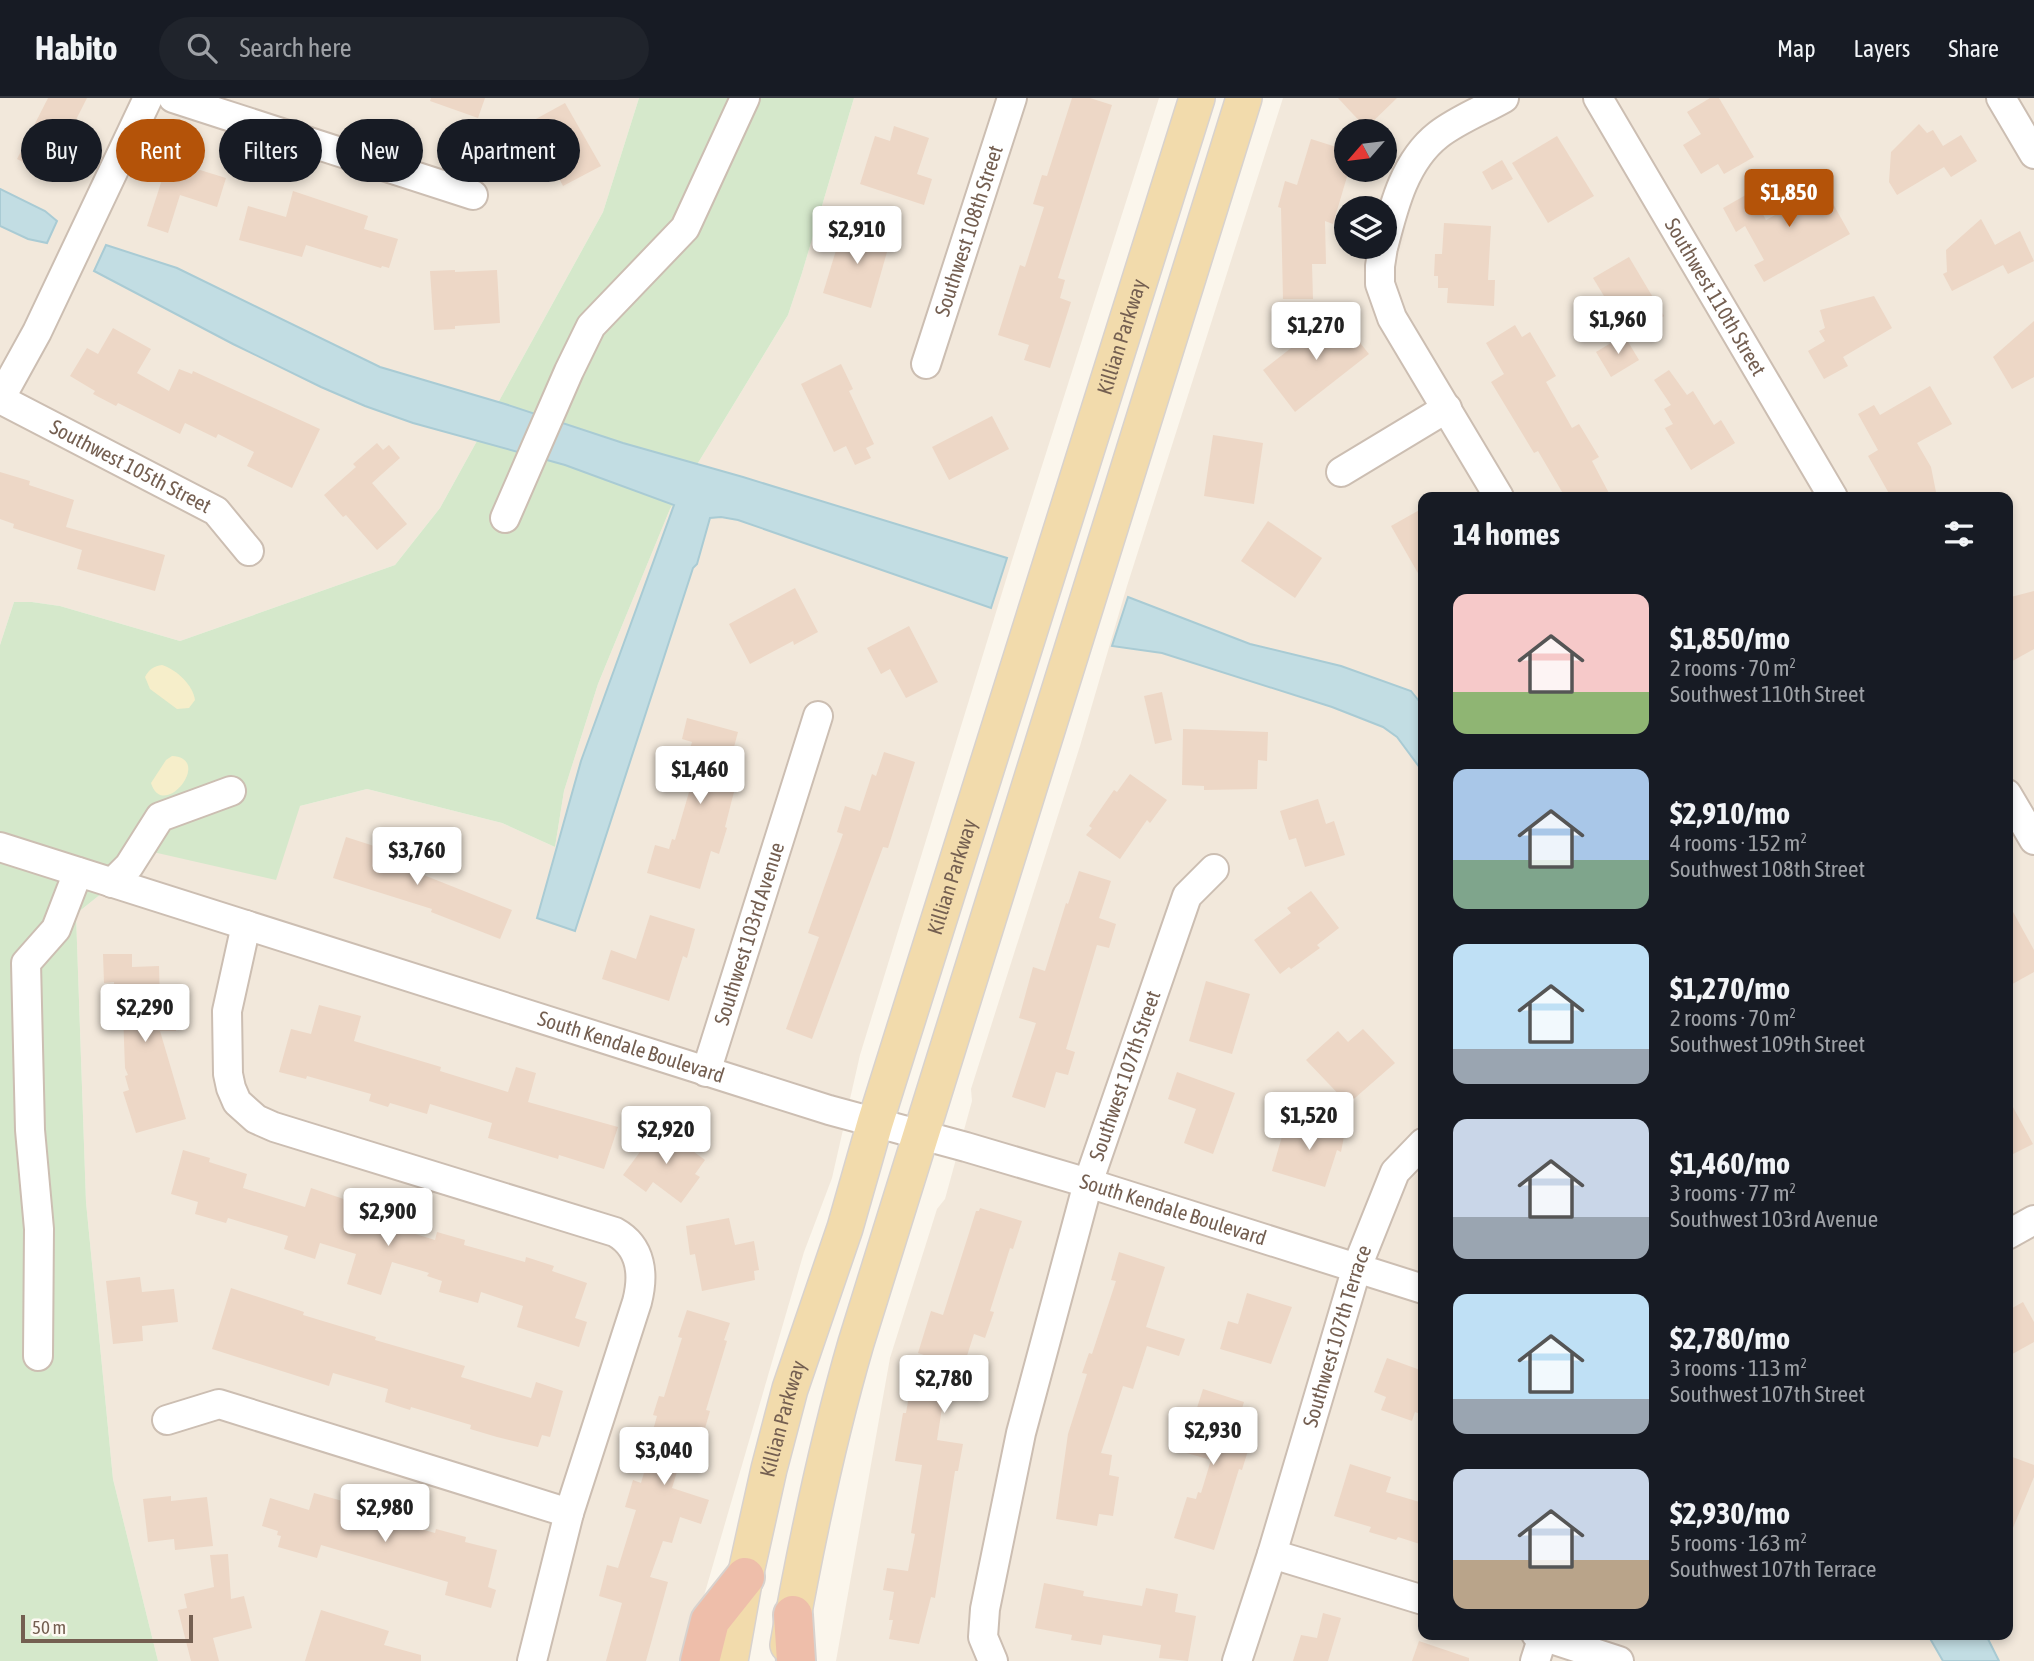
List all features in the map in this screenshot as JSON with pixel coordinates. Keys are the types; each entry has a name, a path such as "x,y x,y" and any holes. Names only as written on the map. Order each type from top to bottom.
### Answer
{"highway":[{"path":"700,1661 710,1621 745,1577"},
{"path":"793,1615 796,1661"}],"main road":[{"name":"Killian Parkway","path":"730,1661 745,1577 790,1388 845,1228 875,1124 1197,98"},
{"path":"785,1661 813,1513 839,1401 939,1072 1244,98"}],"street":[{"path":"0,399 37,332 148,98"},
{"path":"173,98 473,195"},
{"path":"505,518 551,410 591,326 685,228 745,98"},
{"name":"Southwest 108th Street","path":"926,364 1012,98"},
{"path":"1397,204 1406,177 1423,149 1441,132 1504,98"},
{"name":"Southwest 110th Street","path":"1598,98 1830,492"},
{"path":"2001,98 2034,154"},
{"path":"1382,259 1380,276 1384,298 1396,327 1496,492"},
{"name":"Southwest 105th Street","path":"0,399 216,511 249,551"},
{"path":"1341,472 1447,408"},
{"name":"Southwest 103rd Avenue","path":"706,1072 818,716"},
{"path":"112,883 128,866 160,817 231,791"},
{"path":"2013,804 2034,839"},
{"name":"South Kendale Boulevard","path":"0,847 706,1072 875,1124 1088,1183 1418,1287"},
{"name":"Southwest 107th Street","path":"993,1661 986,1647 983,1627 988,1596 1021,1433 1088,1183 1186,896 1213,869"},
{"path":"38,1356 39,1228 30,1130 26,963 56,929 78,872"},
{"path":"246,925 227,1011 226,1029 231,1088 237,1102 251,1116 265,1124 615,1232 625,1239 639,1259 641,1279 637,1302 569,1513 532,1661"},
{"name":"Southwest 107th Terrace","path":"1237,1661 1272,1554 1357,1267 1395,1171 1418,1148"},
{"path":"2013,1232 2034,1220"},
{"path":"167,1420 219,1404 569,1513"},
{"path":"1272,1554 1418,1598"},
{"path":"1538,1644 1619,1661"}],"shaded area":[{"path":"0,98 639,98 603,212 440,508 395,565 180,641 60,606 14,602 0,645"},
{"path":"854,98 1159,98 1013,557 860,1055 832,1178 804,1252 685,1661 158,1661 113,1479 86,1202 76,914 153,852 300,806 367,789 502,823 555,847 564,791 598,684 670,509 788,315"},
{"path":"1283,98 2034,98 2034,1661 836,1661 890,1358 937,1209 945,1199 972,1101 971,1089 1080,746 1127,586"}],"green space":[{"path":"639,98 854,98 788,315 670,509 598,684 564,791 555,847 502,823 367,789 300,806 276,880 153,852 76,914 86,1202 113,1479 158,1661 0,1661 0,645 14,602 60,606 180,641 395,565 440,508 603,212"}],"sand":[{"path":"162,665 179,674 188,684 195,700 189,708 177,709 150,689 145,677 152,668"},
{"path":"172,756 184,759 188,767 187,776 182,785 165,796 157,793 151,783 166,760"}],"water":[{"path":"0,189 45,211 57,221 47,243 28,239 0,226"},
{"path":"106,245 177,268 380,367 1007,558 991,608 738,520 710,518 575,931 537,918 581,761 674,505 565,465 413,423 321,387 94,271"},
{"path":"1128,597 1250,644 1341,666 1411,691 1418,700 1418,765 1397,737 1383,727 1332,707 1162,653 1112,646"},
{"path":"1931,1640 1988,1640 1999,1661 1943,1661"}],"building":[{"path":"48,98 87,98 76,119 37,119"},
{"path":"431,98 485,98 478,118 430,101"},
{"path":"1072,98 1090,98 1112,105 1058,278 1065,280 1060,298 1071,302 1050,368 1024,360 1029,345 998,335 1020,265 1025,267 1044,207 1033,204 1042,175 1047,176"},
{"path":"1338,98 1397,98 1375,119 1358,119"},
{"path":"1710,98 1719,98 1754,157 1724,174 1718,164 1701,174 1683,145 1701,134 1687,112"},
{"path":"565,103 574,119 536,119"},
{"path":"1919,124 1927,133 1933,130 1943,146 1961,135 1977,161 1951,177 1944,167 1897,195 1889,182 1891,152"},
{"path":"894,126 929,138 917,174 932,179 924,205 860,184 875,136 890,141"},
{"path":"580,129 601,166 580,177"},
{"path":"1557,136 1594,196 1548,223 1512,163"},
{"path":"1311,139 1334,146 1334,182 1345,182 1341,196 1334,196 1333,224 1325,221 1326,264 1312,264 1313,299 1283,299 1281,208 1278,207 1285,181 1297,185"},
{"path":"1502,160 1513,179 1492,190 1482,172"},
{"path":"205,172 219,176 219,182 225,182 217,207 180,195 168,233 147,226 161,182 205,182"},
{"path":"1819,179 1850,234 1764,282 1754,265 1764,260 1745,226 1736,232 1723,208 1751,192 1766,220 1806,198 1801,189"},
{"path":"293,191 368,216 364,229 398,239 389,268 381,268 306,245 302,257 239,240 248,206 286,217"},
{"path":"1981,219 1995,245 2020,231 2034,261 2008,274 2003,265 1952,291 1943,274 1947,272 1946,250"},
{"path":"1444,223 1491,226 1488,280 1495,280 1494,306 1447,303 1448,288 1438,288 1438,276 1434,276 1435,254 1442,254"},
{"path":"844,224 891,238 871,308 823,293"},
{"path":"1629,257 1664,316 1629,337 1593,278"},
{"path":"497,270 500,323 434,330 430,271"},
{"path":"1874,296 1892,328 1843,357 1848,366 1824,379 1808,351 1825,341 1819,331 1825,328 1820,310"},
{"path":"1336,313 1369,354 1295,412 1263,370"},
{"path":"2034,321 2034,377 2012,389 1993,357"},
{"path":"1515,325 1522,337 1530,332 1556,376 1546,382 1572,428 1579,424 1599,457 1592,461 1608,492 1562,492 1538,451 1534,453 1491,382 1504,374 1486,343"},
{"path":"113,328 151,349 137,373 169,391 179,369 192,374 193,371 320,429 292,488 247,466 254,452 218,434 216,438 185,423 180,434 118,403 116,406 93,394 95,391 70,376 87,348 98,354"},
{"path":"1624,335 1639,360 1611,377 1596,352"},
{"path":"841,364 853,389 849,391 874,444 866,448 871,458 855,465 846,446 834,452 801,384"},
{"path":"1669,370 1687,395 1693,391 1714,425 1721,420 1735,443 1691,470 1665,428 1673,424 1664,409 1671,405 1654,380"},
{"path":"1930,386 1952,424 1917,443 1931,467 1936,492 1888,492 1868,456 1878,450 1858,414 1874,405 1880,415"},
{"path":"992,416 1009,449 949,480 932,447"},
{"path":"1213,435 1263,443 1254,504 1204,496"},
{"path":"377,443 383,450 389,445 400,458 372,483 407,524 377,550 324,495 356,467 353,464"},
{"path":"0,472 30,481 29,485 74,500 66,527 165,555 155,591 77,569 82,550 13,528 14,524 0,519"},
{"path":"1418,511 1418,573 1391,526"},
{"path":"1268,521 1322,558 1295,598 1241,561"},
{"path":"795,588 818,632 794,645 793,641 750,664 729,624"},
{"path":"2034,591 2034,649 2013,661 2013,596"},
{"path":"909,626 938,682 906,698 890,669 881,674 867,648"},
{"path":"1162,692 1172,740 1155,744 1144,696"},
{"path":"687,718 738,732 726,777 737,780 725,827 727,828 719,854 711,851 700,889 647,873 655,845 669,849 672,839 675,840 692,782 684,780 692,742 682,739"},
{"path":"1183,729 1268,732 1267,761 1258,760 1257,789 1204,790 1204,786 1182,785"},
{"path":"884,752 915,762 888,848 883,847 812,1039 786,1029 819,937 808,933 843,834 837,832 845,806 860,811 872,774 876,776"},
{"path":"1130,774 1167,800 1150,823 1147,820 1120,859 1086,835 1092,828 1089,826 1114,790 1117,792"},
{"path":"1318,799 1326,824 1334,821 1345,855 1305,867 1296,838 1289,840 1280,811"},
{"path":"346,837 424,862 421,874 512,910 500,939 431,912 432,909 333,878"},
{"path":"1079,871 1111,881 1099,918 1116,924 1109,948 1097,945 1066,1049 1075,1052 1068,1075 1056,1072 1045,1108 1012,1097 1036,1023 1019,1018 1033,967 1045,971"},
{"path":"1311,891 1339,928 1317,945 1320,948 1280,974 1254,940 1291,913 1287,908"},
{"path":"2013,912 2034,950 2034,972 2013,984"},
{"path":"650,915 695,929 687,958 683,956 669,1001 602,979 611,950 636,959"},
{"path":"103,954 132,954 132,967 159,966 160,1004 176,1004 176,1031 160,1031 186,1119 136,1133 123,1092 129,1090 125,1076 128,1075 125,1068 122,986 114,986 114,982 104,983"},
{"path":"1206,981 1250,994 1232,1054 1189,1041"},
{"path":"319,1005 361,1016 354,1041 441,1067 440,1071 508,1092 516,1067 536,1073 528,1102 618,1127 604,1169 559,1155 558,1159 488,1138 492,1123 430,1104 427,1114 390,1103 388,1107 369,1101 371,1094 307,1076 306,1079 279,1072 291,1029 311,1034"},
{"path":"1363,1029 1395,1063 1348,1104 1306,1060 1338,1031 1348,1042"},
{"path":"1177,1072 1235,1093 1213,1154 1184,1143 1196,1109 1168,1099"},
{"path":"2013,1107 2033,1144 2013,1154"},
{"path":"1298,1116 1345,1131 1341,1152 1337,1150 1325,1187 1272,1171 1283,1133 1291,1136"},
{"path":"659,1126 705,1160 695,1174 700,1177 681,1203 653,1182 646,1192 623,1175"},
{"path":"183,1150 210,1158 209,1162 247,1174 243,1188 305,1207 311,1188 382,1212 379,1223 435,1240 437,1232 465,1240 464,1245 525,1262 526,1257 554,1266 552,1271 587,1283 575,1318 587,1322 579,1347 517,1327 523,1306 481,1292 478,1303 439,1292 442,1281 427,1276 429,1273 392,1262 381,1295 347,1284 356,1254 320,1243 315,1259 284,1249 288,1236 228,1218 226,1223 195,1214 198,1202 171,1194"},
{"path":"980,1208 1022,1221 1013,1249 1010,1248 990,1311 994,1312 985,1338 974,1334 963,1368 948,1363 938,1401 943,1402 937,1440 963,1444 958,1471 955,1471 935,1598 931,1597 919,1644 889,1639 894,1592 883,1590 887,1568 908,1571 922,1465 895,1461 903,1413 906,1413 909,1396 916,1397 927,1356 918,1353 931,1311 943,1315 976,1211"},
{"path":"729,1218 735,1245 754,1241 759,1270 754,1271 755,1280 702,1291 695,1254 690,1255 686,1226"},
{"path":"1119,1252 1165,1267 1146,1327 1185,1339 1179,1356 1147,1346 1133,1389 1123,1386 1101,1453 1112,1455 1109,1475 1119,1477 1113,1516 1099,1514 1097,1526 1056,1519 1068,1434 1087,1374 1082,1373 1089,1353 1092,1354 1116,1281 1111,1280"},
{"path":"140,1277 142,1292 174,1289 178,1322 142,1326 143,1341 113,1344 106,1281"},
{"path":"231,1288 304,1312 303,1315 376,1337 375,1340 465,1366 461,1377 531,1398 536,1382 563,1391 550,1437 542,1435 538,1447 497,1437 470,1429 471,1425 385,1402 388,1389 333,1373 329,1386 212,1349"},
{"path":"1247,1293 1292,1307 1271,1364 1220,1349 1228,1321 1238,1324"},
{"path":"2023,1302 2034,1322 2034,1342 2013,1354 2013,1308"},
{"path":"687,1310 730,1323 706,1410 710,1411 697,1456 686,1453 685,1456 682,1455 672,1488 709,1500 701,1524 680,1517 672,1543 663,1541 650,1577 668,1582 646,1661 606,1661 622,1603 599,1596 607,1565 618,1568 636,1510 625,1507 633,1480 641,1483 653,1442 650,1441 657,1416 653,1415 659,1396 664,1397 682,1338 678,1337"},
{"path":"1387,1358 1418,1369 1418,1413 1415,1412 1412,1421 1381,1410 1386,1397 1374,1392"},
{"path":"1203,1389 1244,1402 1233,1438 1250,1444 1242,1470 1239,1469 1214,1550 1174,1538 1187,1497 1196,1499 1198,1492 1201,1493 1211,1460 1183,1452"},
{"path":"2013,1457 2034,1465 2034,1477 2013,1528"},
{"path":"1350,1464 1391,1477 1386,1492 1418,1502 1418,1543 1369,1532 1371,1527 1334,1516"},
{"path":"314,1493 388,1514 386,1519 435,1533 436,1529 466,1537 465,1542 497,1550 488,1587 496,1590 491,1608 445,1595 448,1582 321,1545 317,1558 278,1547 281,1536 277,1535 278,1531 262,1526 270,1498 309,1510"},
{"path":"171,1496 171,1501 207,1497 213,1546 175,1550 174,1539 148,1542 143,1499"},
{"path":"228,1554 231,1599 244,1596 252,1628 213,1638 219,1661 191,1661 178,1610 187,1608 184,1594 214,1587 210,1555"},
{"path":"1044,1583 1084,1591 1083,1596 1142,1606 1146,1588 1178,1594 1175,1612 1196,1616 1188,1661 1159,1658 1161,1645 1103,1635 1101,1645 1071,1640 1072,1635 1035,1628"},
{"path":"321,1610 389,1631 384,1645 421,1655 421,1661 305,1661"},
{"path":"1323,1613 1341,1618 1328,1661 1293,1661 1301,1635 1317,1638"},
{"path":"1419,1641 1469,1658 1469,1661 1412,1661"}]}
